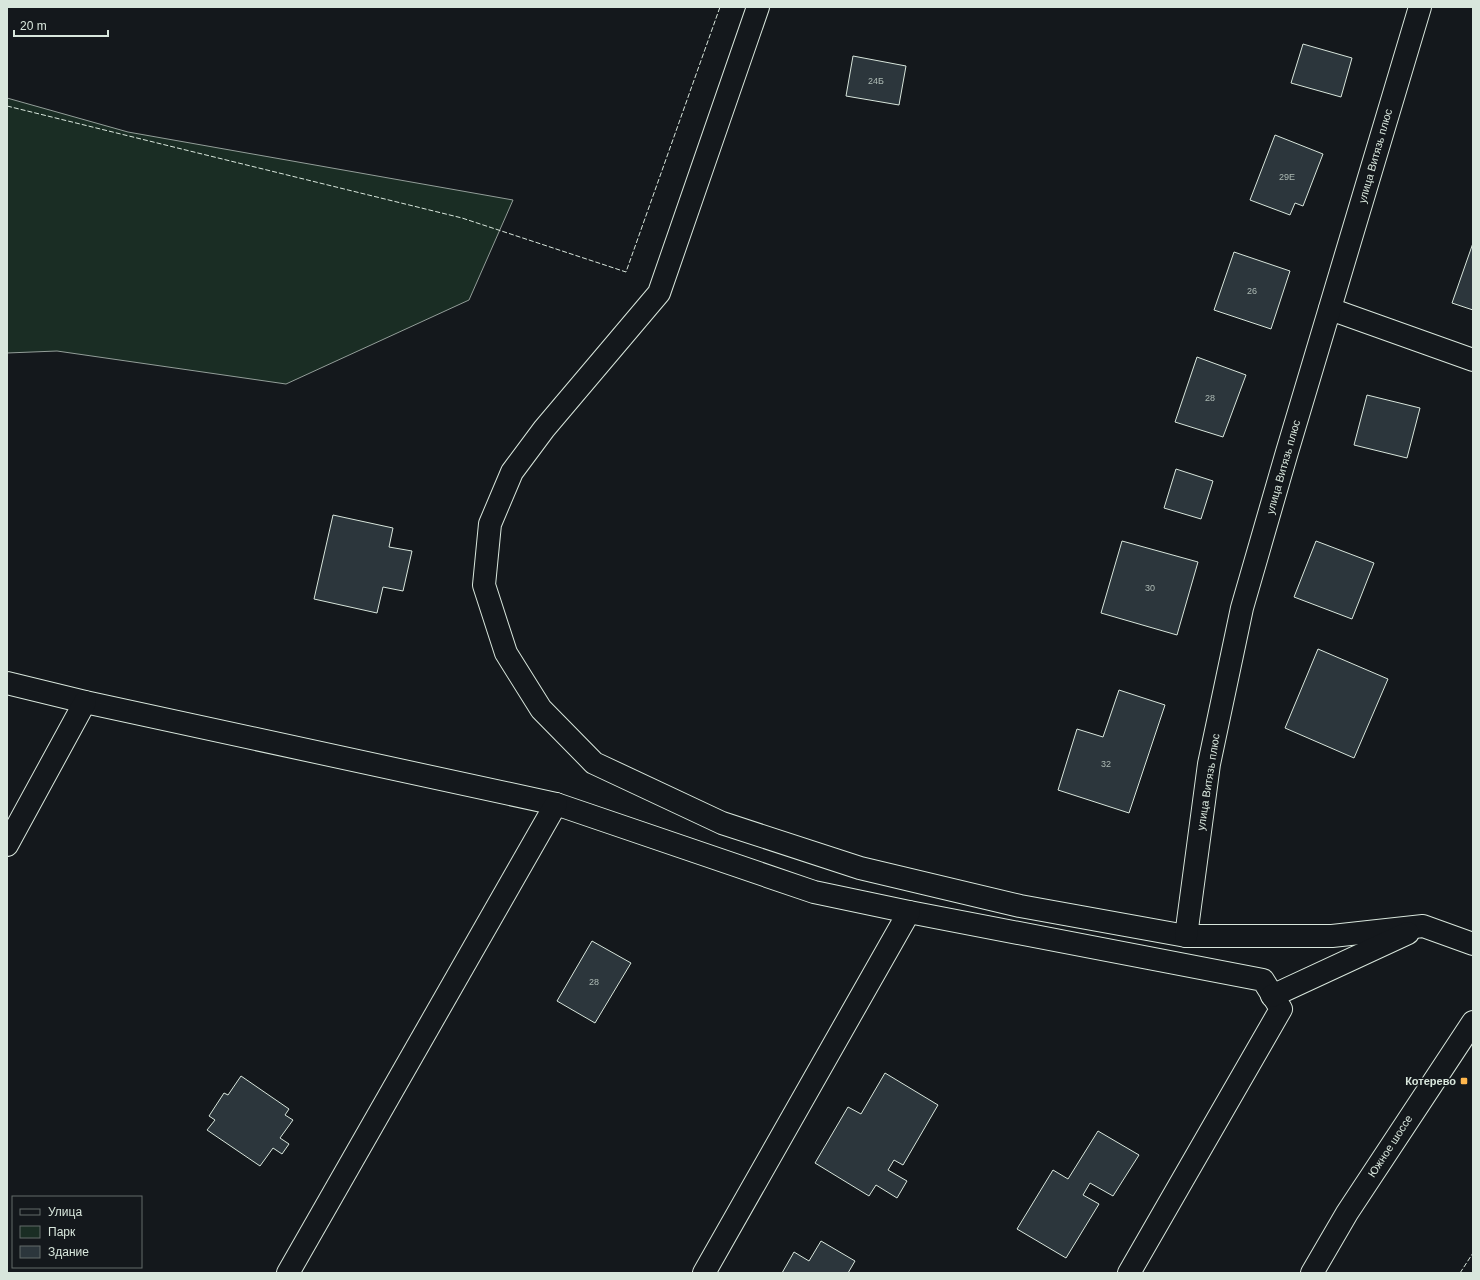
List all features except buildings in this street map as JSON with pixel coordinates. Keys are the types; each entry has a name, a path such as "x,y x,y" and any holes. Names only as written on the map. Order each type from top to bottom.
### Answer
{"street":[{"path":"758,7 659,293 544,429 512,472 490,524 484,585 506,653 541,709 594,763 722,823 860,868 1020,906 1186,936 1332,936 1422,926 1473,944"},
{"name":"улица Витязь плюс","path":"1186,936 1209,764 1242,608 1420,7"},
{"path":"1330,309 1473,360"},
{"path":"7,683 85,702 556,804 814,892 909,912 1263,980 1281,1009 1129,1273"},
{"path":"7,845 85,702"},
{"path":"288,1273 556,804"},
{"path":"704,1273 909,912"},
{"path":"1272,996 1305,982 1422,926"},
{"name":"Южное шоссе","path":"1312,1273 1356,1199 1473,1022"}],"green space":[{"path":"7,98 128,132 513,200 469,300 286,384 57,351 7,353"}],"fence":[{"path":"7,106 462,218 626,272 720,7"},
{"path":"1460,1273 1473,1253"}],"place":[{"name":"Котерево","path":"1464,1081"}]}
